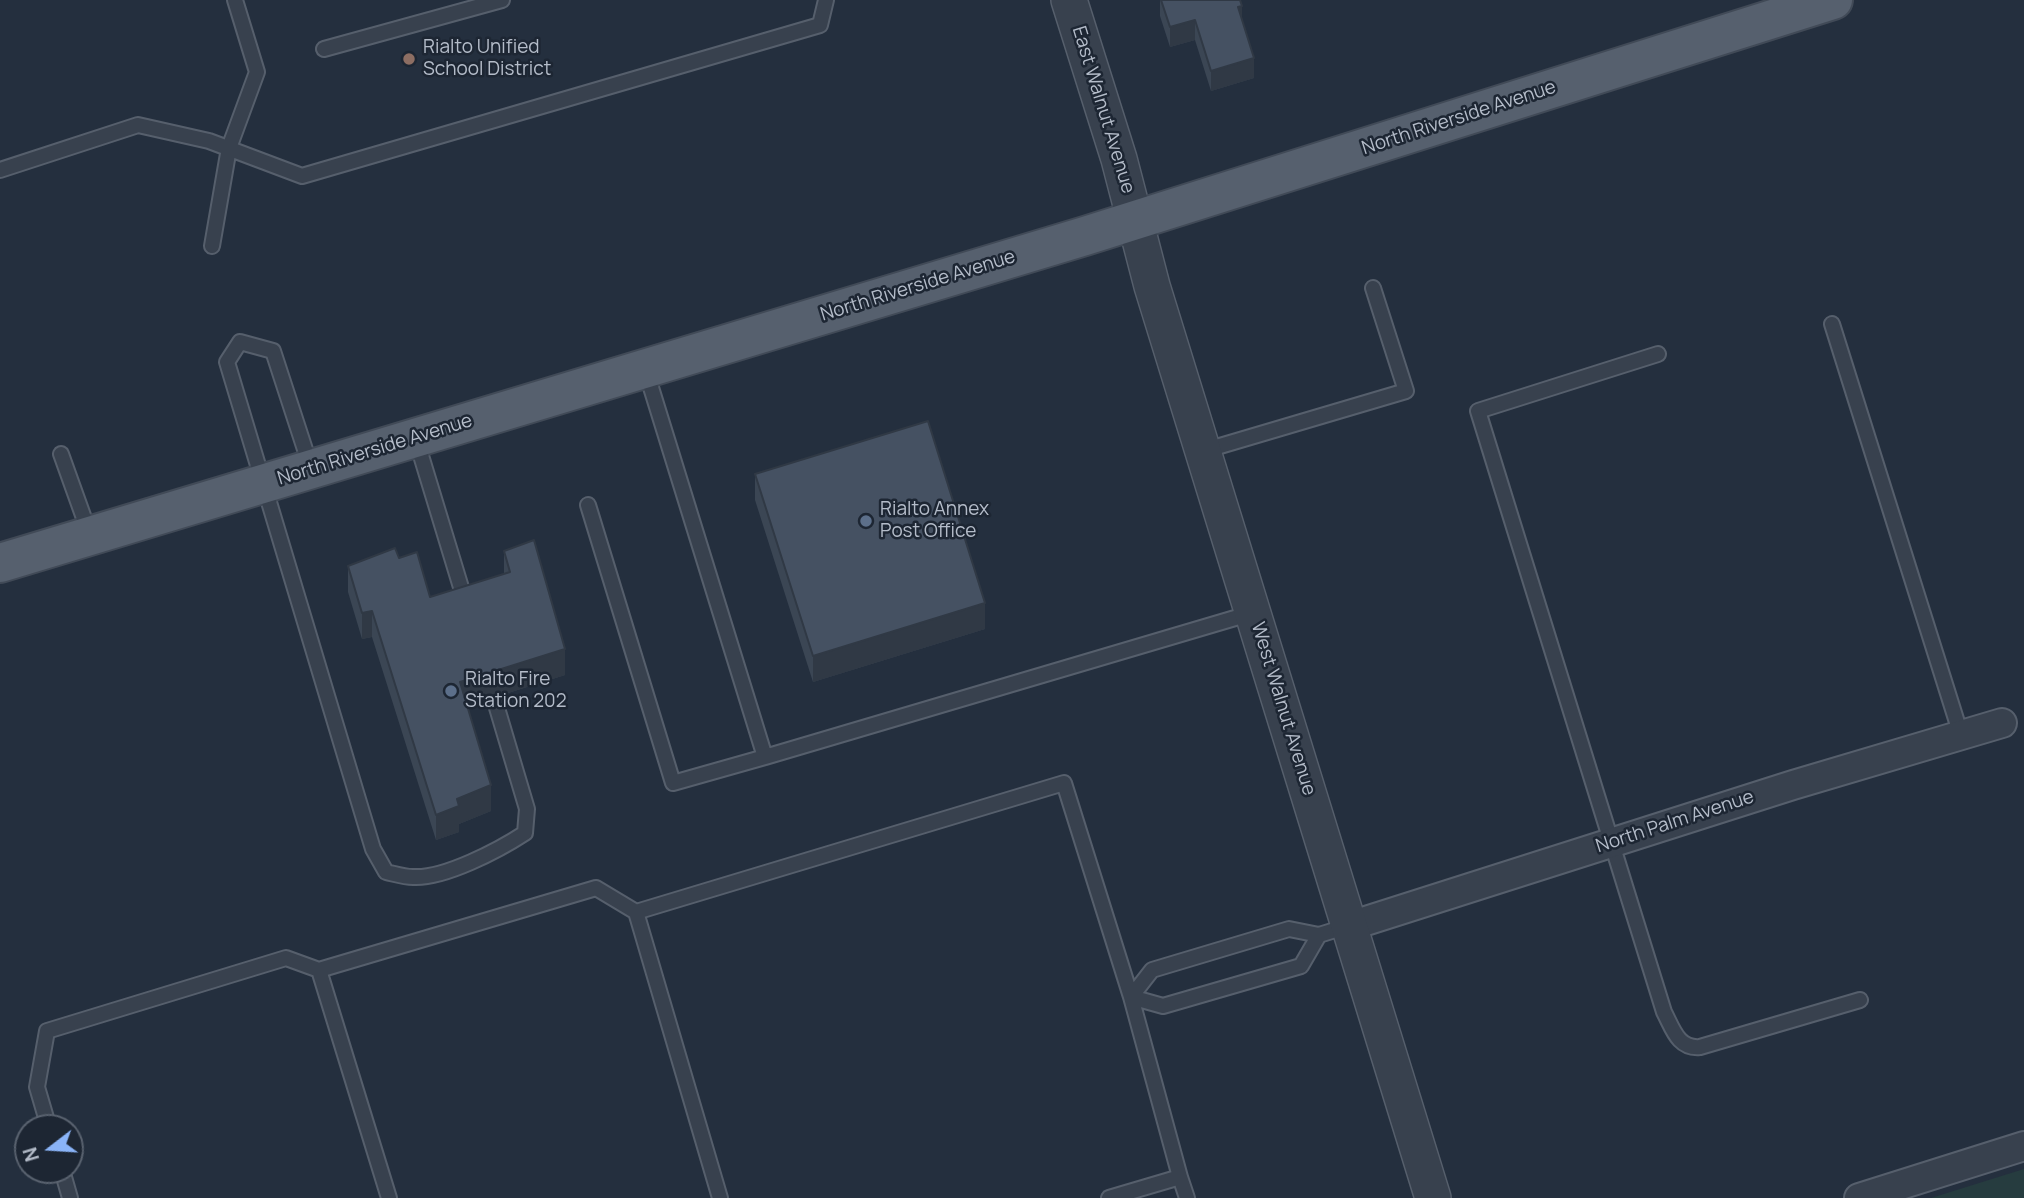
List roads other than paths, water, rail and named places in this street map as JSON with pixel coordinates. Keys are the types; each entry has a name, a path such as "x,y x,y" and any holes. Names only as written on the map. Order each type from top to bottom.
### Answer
{"main road":[{"name":"North Riverside Avenue","path":"0,563 1136,220 1833,0"}],"street":[{"name":"East Walnut Avenue","path":"1069,0 1136,220"},
{"name":"West Walnut Avenue","path":"1136,220 1152,286 1253,613 1335,930 1433,1198"},
{"name":"North Palm Avenue","path":"1335,930 2002,723"},
{"path":"1858,1198 2024,1146"}],"lane":[{"path":"212,246 229,148 257,72 235,0"},
{"path":"324,49 502,0"},
{"path":"0,170 138,125 229,148 302,176 820,25 826,0"},
{"path":"1203,451 1406,391 1373,288"},
{"path":"1832,324 1961,735"},
{"path":"311,469 273,351 240,342 227,362 373,849 386,872 415,878 452,868 495,852 525,833 527,809 484,665"},
{"path":"1658,354 1478,411 1664,1012 1680,1042 1691,1048 1860,1000"},
{"path":"645,368 765,757"},
{"path":"415,437 468,612"},
{"path":"61,454 90,536"},
{"path":"588,505 673,783 1253,613"},
{"path":"636,912 1064,783 1130,997 1187,1198"},
{"path":"45,1114 37,1087 47,1031 286,958 319,970 596,888 636,912 720,1198"},
{"path":"1130,997 1152,970 1289,929 1335,930"},
{"path":"1130,997 1163,1006 1301,966 1335,930"},
{"path":"319,970 389,1198"},
{"path":"1109,1198 1180,1177"}],"place":[{"name":"Rialto Unified School District","path":"409,59"},
{"name":"Rialto Annex Post Office","path":"866,521"},
{"name":"Rialto Fire Station 202","path":"451,691"}]}
